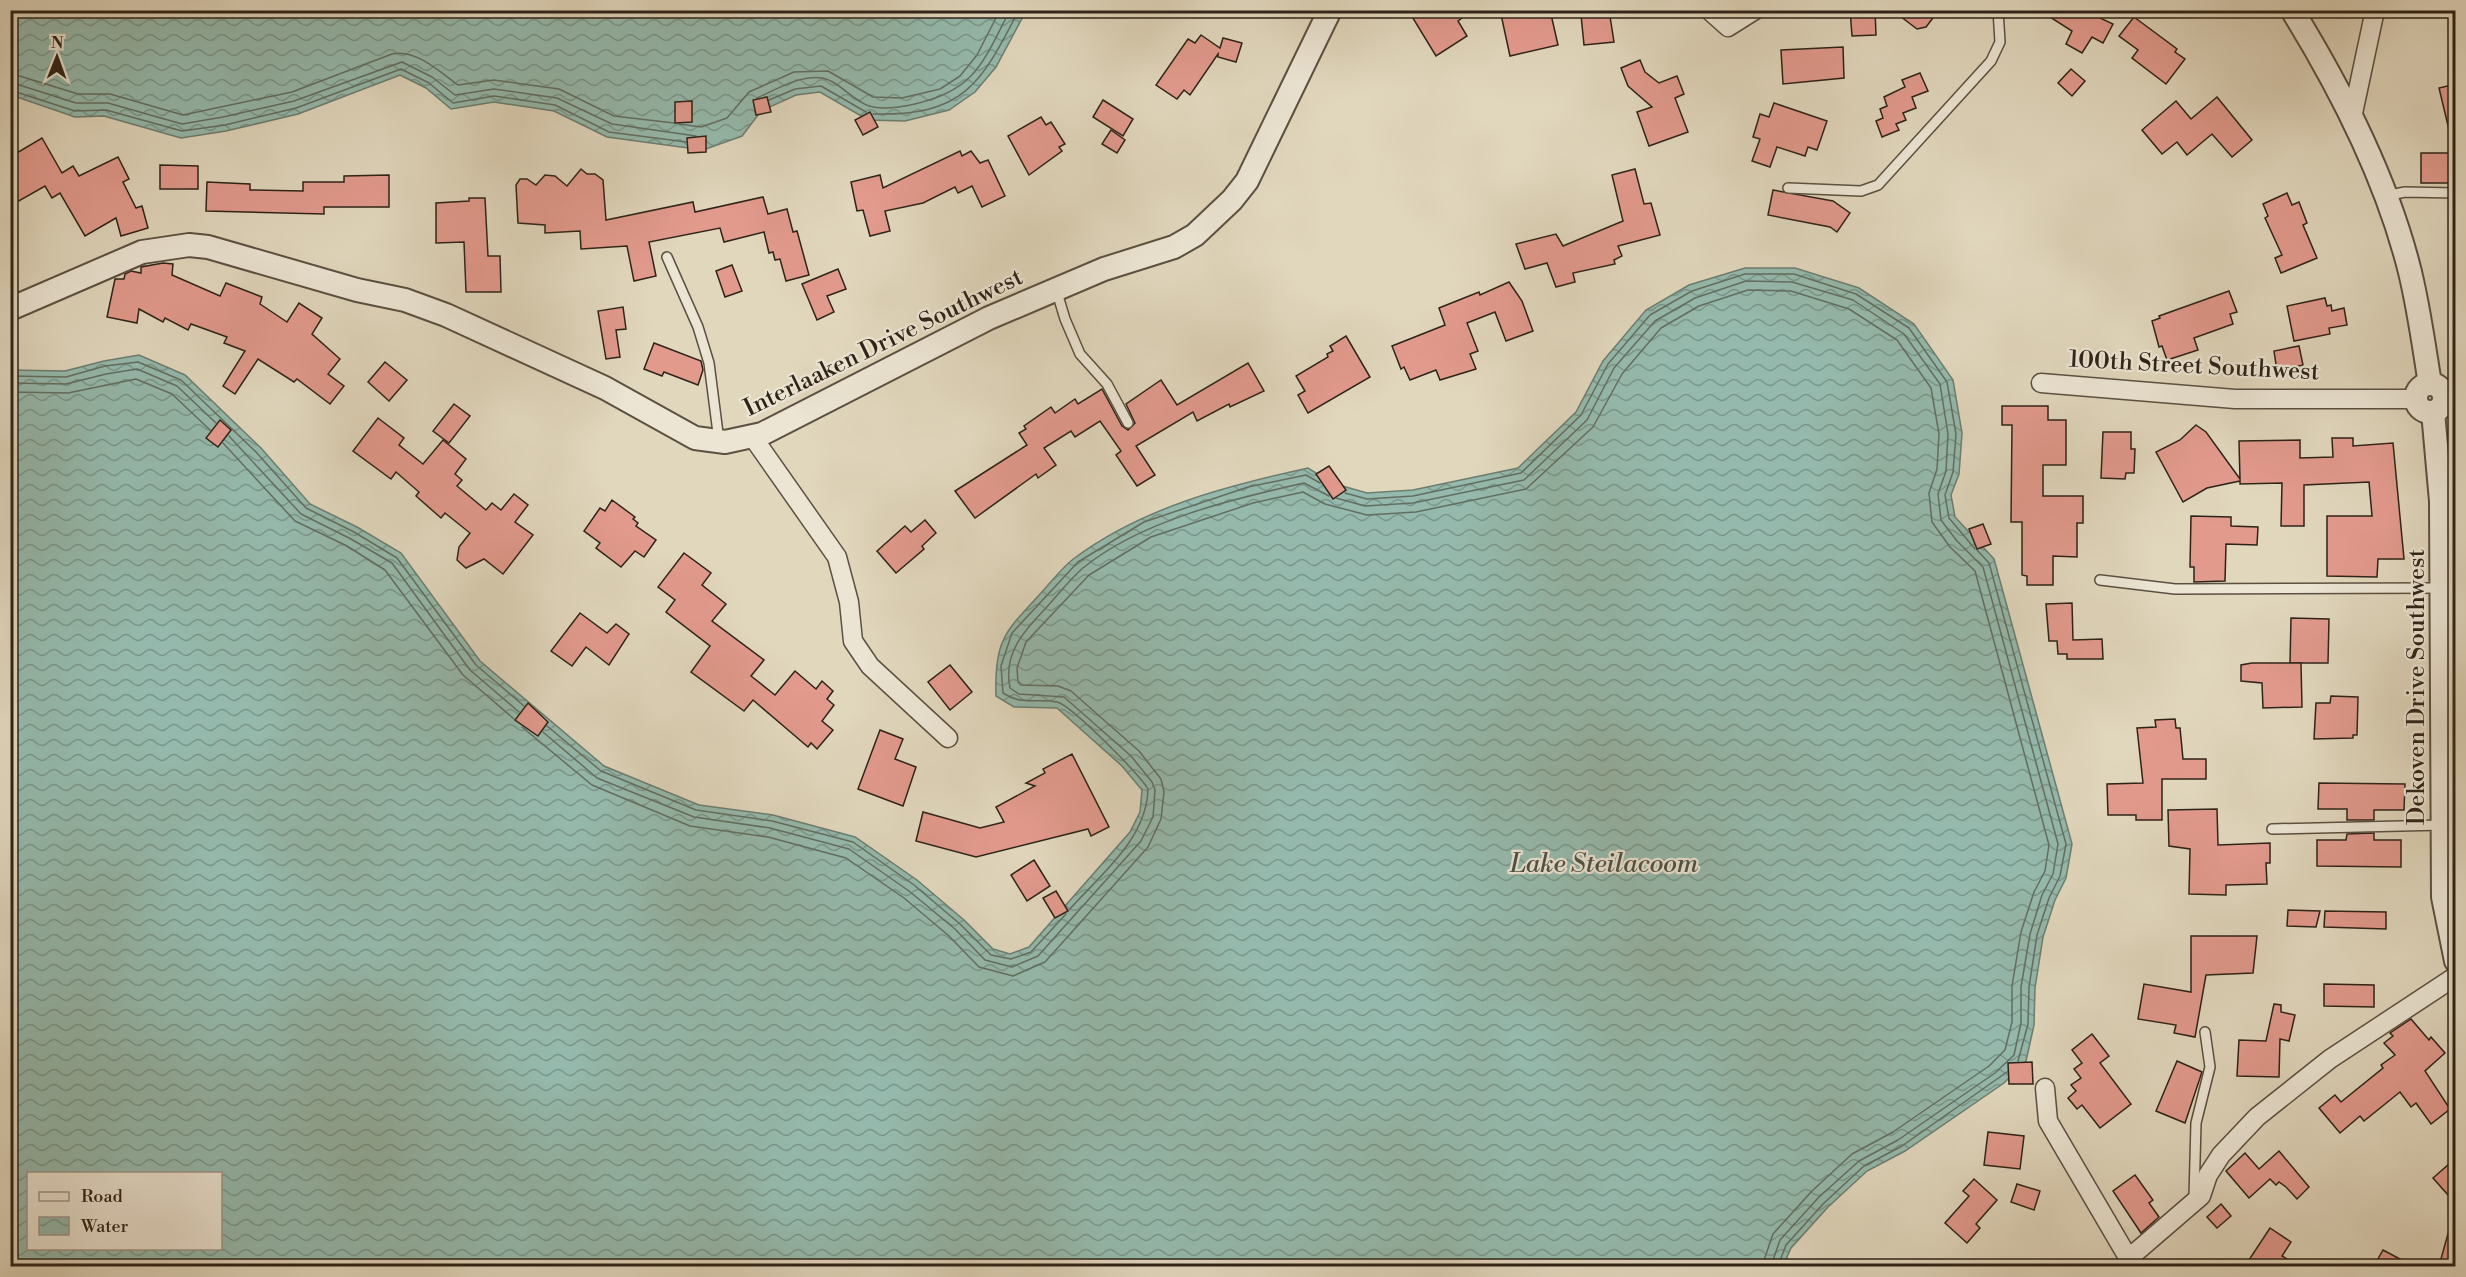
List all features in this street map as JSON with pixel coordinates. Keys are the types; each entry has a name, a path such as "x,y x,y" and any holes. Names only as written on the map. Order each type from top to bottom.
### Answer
{"street":[{"name":"Interlaaken Drive Southwest","path":"10,309 142,252 189,245 208,247 357,290 405,300 446,315 604,388 686,433 719,441 752,436 798,418 890,367 989,318 1104,269 1174,247 1195,235 1233,200 1247,181 1330,10"},
{"path":"1709,10 1728,27 1755,10"},
{"name":"Dekoven Drive Southwest","path":"2292,10 2319,54 2352,118 2385,196 2409,270 2436,398 2443,588 2443,825 2456,961"},
{"path":"2352,118 2375,10"},
{"name":"100th Street Southwest","path":"2041,383 2235,399 2436,398"},
{"path":"752,436 837,557 849,602 854,641 870,666 948,738"},
{"path":"2045,1088 2048,1121 2102,1217 2131,1262 2201,1196 2208,1175 2221,1155 2257,1117 2330,1059 2456,976"}],"lane":[{"path":"1788,188 1861,191 1878,185 1991,61 2000,42 1998,10"},
{"path":"2385,196 2405,192 2456,193"},
{"path":"667,257 698,327 709,363 719,441"},
{"path":"1056,289 1065,319 1080,354 1107,384 1128,423"},
{"path":"2100,580 2175,589 2443,588"},
{"path":"2272,829 2443,825"},
{"path":"2194,1202 2196,1123 2210,1067 2205,1032"}],"water":[{"path":"11,11 1026,11 996,67 975,92 949,110 905,121 868,120 820,92 796,95 761,111 742,136 703,150 607,137 554,111 494,102 451,109 426,88 400,75 298,114 226,131 181,138 104,116 75,117 11,95"},
{"name":"Lake Steilacoom","path":"1745,268 1795,268 1859,288 1914,324 1953,380 1962,433 1959,474 1951,495 1955,517 1994,559 2072,844 2066,878 2055,900 2043,937 2035,988 2034,1025 2026,1061 2004,1083 1905,1151 1867,1171 1828,1207 1791,1248 1783,1266 11,1266 10,370 65,371 139,355 185,375 261,448 310,504 357,527 401,553 480,661 604,766 699,805 773,815 855,837 917,880 964,920 993,949 1010,954 1029,947 1130,832 1140,812 1142,790 1122,766 1057,708 1014,707 996,696 997,662 1004,638 1018,618 1067,565 1102,540 1187,500 1247,482 1308,468 1332,483 1367,493 1413,490 1518,468 1576,412 1603,361 1646,310 1689,285"}],"building":[{"path":"1408,10 1473,10 1458,21 1467,36 1436,56"},
{"path":"1500,10 1550,10 1558,45 1510,56"},
{"path":"1585,10 1609,10 1614,42 1584,45 1581,15 1586,15"},
{"path":"1850,10 1875,10 1876,35 1852,36"},
{"path":"1892,10 1939,10 1926,27 1917,29"},
{"path":"2039,10 2104,10 2100,18 2113,24 2103,43 2092,37 2082,53 2066,44 2072,31"},
{"path":"2134,17 2177,49 2175,52 2185,59 2166,84 2132,58 2138,50 2119,36"},
{"path":"1201,35 1220,48 1223,38 1242,43 1236,62 1218,57 1218,54 1190,95 1184,90 1177,99 1156,85 1188,39 1195,43"},
{"path":"1843,47 1844,78 1783,84 1781,50"},
{"path":"1640,60 1645,72 1659,83 1677,76 1684,94 1675,98 1688,132 1649,146 1637,112 1652,107 1628,86 1621,68"},
{"path":"2071,69 2085,81 2072,96 2058,83"},
{"path":"1920,73 1928,91 1912,97 1916,108 1903,113 1906,120 1896,124 1899,130 1882,137 1876,121 1883,118 1880,109 1887,106 1884,97 1905,87 1902,80"},
{"path":"2456,84 2456,133 2450,134 2439,88"},
{"path":"767,97 771,112 756,115 753,100"},
{"path":"2217,97 2252,140 2232,157 2212,134 2187,155 2177,142 2162,154 2142,130 2176,101 2191,119"},
{"path":"1103,100 1133,119 1123,136 1093,117"},
{"path":"692,101 692,122 675,123 675,102"},
{"path":"1774,103 1827,121 1817,150 1808,147 1805,156 1777,147 1770,167 1752,161 1760,139 1753,137 1760,114 1769,117"},
{"path":"870,112 878,127 863,135 855,120"},
{"path":"1041,117 1046,125 1051,122 1065,144 1059,147 1062,151 1029,175 1008,136"},
{"path":"1111,130 1125,140 1117,153 1102,144"},
{"path":"706,136 706,152 688,153 687,138"},
{"path":"42,138 62,173 73,166 79,176 118,157 129,179 123,182 136,208 142,206 148,228 121,236 116,218 85,236 60,193 52,198 45,186 10,206 10,157"},
{"path":"960,151 962,156 971,151 980,163 988,160 1005,196 982,207 972,186 958,193 955,187 923,203 885,211 890,231 870,236 863,210 857,211 851,182 880,175 883,188"},
{"path":"2421,153 2456,153 2456,183 2421,183"},
{"path":"160,165 198,166 198,189 160,189"},
{"path":"581,169 603,180 606,220 693,202 695,212 763,197 768,214 787,209 793,232 797,231 809,275 786,281 780,259 775,260 773,252 769,253 764,232 724,242 720,228 649,242 656,276 634,281 627,246 581,249 580,231 545,233 545,225 518,223 516,185 520,179 527,179 536,185 545,175 555,176 567,186"},
{"path":"1635,169 1644,204 1651,203 1660,235 1618,246 1622,256 1614,260 1615,264 1573,273 1575,282 1556,287 1547,263 1525,269 1516,244 1556,234 1563,246 1623,221 1612,175"},
{"path":"389,175 389,207 324,207 324,214 206,211 207,182 250,184 250,190 303,191 303,182 344,182 344,176"},
{"path":"1773,190 1833,201 1850,213 1837,232 1830,227 1768,215"},
{"path":"2287,193 2292,205 2299,202 2307,223 2303,225 2317,258 2281,273 2275,258 2282,255 2265,218 2268,216 2263,204"},
{"path":"469,198 485,198 488,256 500,256 501,292 466,292 464,242 436,243 436,203 469,201"},
{"path":"163,263 173,264 172,275 220,296 226,283 262,297 260,304 287,322 299,303 322,318 312,334 340,359 328,374 344,386 330,404 297,379 294,382 258,359 235,394 223,386 245,351 224,343 227,337 191,324 188,330 165,318 163,322 139,309 137,323 107,317 115,279 124,279 125,274 131,271 141,273 141,267"},
{"path":"732,265 742,291 725,297 716,271"},
{"path":"838,269 846,289 827,296 834,312 817,320 802,284"},
{"path":"1509,282 1522,301 1533,331 1506,341 1495,312 1467,323 1478,351 1470,354 1476,369 1440,380 1436,370 1410,380 1404,367 1401,369 1392,346 1445,325 1439,308 1479,292 1480,295"},
{"path":"2229,291 2237,312 2230,314 2233,324 2194,338 2198,350 2167,360 2162,346 2159,347 2152,321 2160,318 2159,316"},
{"path":"2325,298 2327,306 2331,305 2332,311 2344,308 2347,325 2329,328 2330,334 2294,341 2287,306"},
{"path":"623,307 626,329 616,330 620,357 606,359 598,311"},
{"path":"1346,336 1370,377 1308,413 1298,395 1305,391 1296,376 1328,357 1327,354 1333,351 1330,346"},
{"path":"654,343 701,361 703,370 698,385 664,372 662,376 644,369"},
{"path":"2299,346 2303,365 2277,371 2274,351"},
{"path":"385,362 407,380 389,401 368,382"},
{"path":"1248,363 1264,391 1230,407 1229,404 1197,421 1193,412 1136,446 1155,475 1137,486 1116,455 1121,451 1100,421 1075,437 1071,431 1044,448 1056,465 1038,478 1036,474 975,518 955,491 1027,445 1019,433 1026,429 1024,426 1051,407 1055,413 1075,399 1078,404 1102,389 1122,426 1128,430 1135,423 1126,404 1161,380 1177,405"},
{"path":"454,404 470,416 449,443 433,431"},
{"path":"2002,406 2048,406 2048,420 2066,420 2066,465 2043,465 2043,496 2083,496 2083,523 2077,523 2077,557 2053,556 2053,585 2027,585 2027,576 2022,575 2022,522 2011,522 2012,425 2002,425"},
{"path":"378,418 404,438 399,445 423,464 443,440 466,459 455,474 462,480 457,486 486,510 492,503 501,510 514,494 528,505 515,522 533,535 503,574 484,559 466,568 457,560 459,547 470,533 445,513 441,518 416,496 419,492 396,472 391,479 353,451"},
{"path":"220,420 231,430 218,447 206,438"},
{"path":"2196,425 2206,432 2240,479 2239,441 2300,440 2300,458 2333,457 2332,438 2353,438 2353,446 2393,443 2404,559 2378,559 2377,577 2327,576 2327,516 2372,516 2369,482 2304,485 2304,526 2281,526 2282,483 2240,484 2240,481 2207,488 2183,502 2156,452 2180,440"},
{"path":"2103,432 2131,432 2131,449 2135,449 2134,473 2126,473 2125,479 2101,478"},
{"path":"1329,466 1346,490 1333,499 1316,474"},
{"path":"612,500 635,517 633,519 638,523 636,526 656,540 644,557 635,551 621,567 596,548 600,543 584,531 600,508 605,511"},
{"path":"2191,516 2231,517 2231,526 2258,527 2257,545 2226,544 2225,581 2194,582 2194,567 2190,567"},
{"path":"925,520 936,533 922,546 924,549 896,573 877,551 905,526 911,532"},
{"path":"1983,524 1991,544 1977,549 1969,529"},
{"path":"684,553 711,573 702,585 726,604 712,621 764,660 751,676 775,695 795,671 816,689 822,681 833,691 827,699 834,705 822,721 833,730 817,749 811,743 808,747 753,700 744,711 691,672 710,646 666,612 675,600 658,587"},
{"path":"2072,603 2073,640 2102,639 2103,659 2067,659 2067,654 2058,654 2057,641 2049,641 2046,604"},
{"path":"580,613 607,633 616,624 629,634 609,665 586,647 572,666 551,651"},
{"path":"2291,618 2329,619 2328,663 2290,663"},
{"path":"2301,663 2302,707 2263,708 2262,683 2241,681 2241,665"},
{"path":"950,665 972,692 950,710 928,682"},
{"path":"2331,696 2358,697 2357,735 2353,735 2353,738 2314,739 2316,703 2330,703"},
{"path":"528,703 548,722 538,736 515,720"},
{"path":"2175,719 2176,728 2180,728 2183,759 2206,759 2206,779 2162,779 2162,820 2136,820 2136,815 2108,815 2107,784 2143,783 2137,728 2156,727 2155,720"},
{"path":"880,730 903,739 895,759 916,767 903,806 858,789"},
{"path":"1072,754 1109,827 1091,836 1088,829 976,857 916,841 923,812 980,828 1004,822 996,807 1035,786 1026,783 1045,773 1043,769"},
{"path":"2319,783 2405,784 2404,810 2374,810 2374,820 2347,820 2347,809 2318,809"},
{"path":"2217,809 2218,845 2270,843 2270,863 2266,863 2267,884 2226,885 2226,895 2189,894 2190,849 2169,846 2168,810"},
{"path":"2374,833 2374,840 2401,840 2401,867 2317,866 2317,840 2346,840 2347,834"},
{"path":"1034,860 1050,886 1027,901 1011,875"},
{"path":"1056,891 1068,911 1055,918 1043,898"},
{"path":"2288,910 2320,911 2316,927 2287,926"},
{"path":"2325,911 2386,912 2386,929 2324,927"},
{"path":"2191,936 2257,936 2253,973 2206,975 2195,1037 2174,1033 2176,1025 2138,1019 2144,984 2191,992"},
{"path":"2324,984 2374,985 2374,1007 2324,1006"},
{"path":"2274,1004 2281,1005 2281,1012 2295,1015 2289,1041 2280,1039 2279,1077 2237,1076 2239,1040 2266,1041"},
{"path":"2411,1019 2429,1040 2431,1037 2445,1053 2425,1071 2450,1109 2431,1124 2416,1103 2411,1107 2400,1092 2364,1121 2360,1116 2340,1133 2319,1108 2335,1095 2341,1102 2383,1068 2381,1065 2395,1055 2384,1043 2393,1036 2390,1033"},
{"path":"2092,1034 2109,1056 2100,1063 2131,1104 2100,1128 2082,1105 2077,1109 2068,1098 2076,1091 2071,1085 2081,1078 2074,1069 2082,1063 2072,1050"},
{"path":"2177,1061 2202,1072 2185,1123 2156,1111"},
{"path":"2032,1062 2033,1084 2009,1084 2008,1063"},
{"path":"1988,1132 2024,1136 2020,1169 1984,1165"},
{"path":"2279,1151 2309,1187 2297,1199 2286,1187 2279,1182 2276,1185 2270,1179 2249,1198 2226,1171 2245,1153 2259,1169"},
{"path":"2456,1158 2456,1204 2433,1178"},
{"path":"2135,1175 2153,1200 2149,1203 2159,1217 2141,1233 2113,1191"},
{"path":"1974,1179 1997,1200 1976,1224 1980,1228 1967,1243 1945,1223 1969,1196 1963,1191"},
{"path":"2017,1184 2040,1191 2034,1210 2011,1202"},
{"path":"2221,1204 2231,1216 2217,1228 2207,1217"},
{"path":"2451,1223 2456,1224 2456,1266 2439,1266"},
{"path":"2270,1228 2291,1242 2282,1256 2299,1266 2245,1266"},
{"path":"2383,1250 2413,1266 2374,1266"}]}
